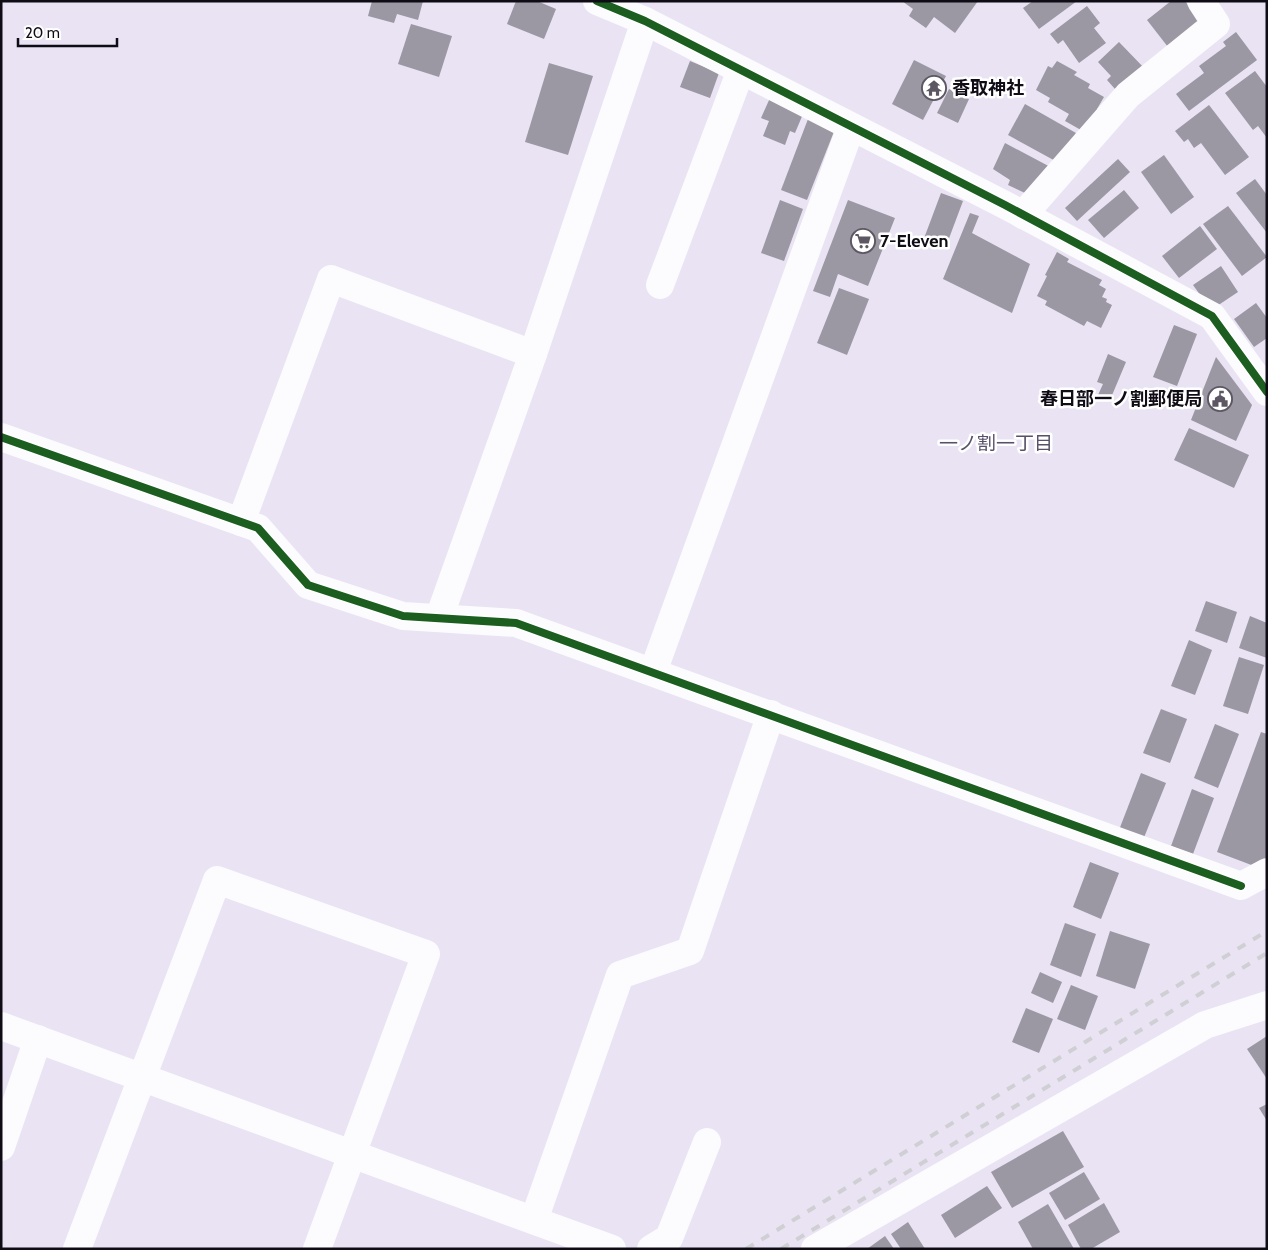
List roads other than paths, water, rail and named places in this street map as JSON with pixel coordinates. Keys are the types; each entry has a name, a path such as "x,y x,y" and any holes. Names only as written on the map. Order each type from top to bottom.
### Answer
{"street":[{"path":"597,1 645,21 851,126 1024,215 1212,316 1267,392"},
{"path":"1024,215 1128,95 1216,24 1201,1"},
{"path":"439,618 533,354 645,21"},
{"path":"660,285 740,70"},
{"path":"653,672 851,126"},
{"path":"241,522 331,279 533,354"},
{"path":"1,437 258,528 308,585 403,616 516,623 1240,886 1267,872"},
{"path":"534,1220 620,975 690,951 770,714"},
{"path":"77,1249 217,880 426,954 317,1249"},
{"path":"815,1249 1205,1026 1267,1004"},
{"path":"1,1026 612,1249"},
{"path":"1,1147 38,1040"},
{"path":"651,1249 669,1238 707,1142"}],"railway":[{"path":"746,1249 1267,931"},
{"path":"781,1249 1267,953"}],"place":[{"name":"香取神社","path":"934,88"},
{"name":"7-Eleven","path":"863,241"},
{"name":"春日部一ノ割郵便局","path":"1220,399"}],"district":[{"name":"一ノ割一丁目","path":"996,443"}]}
